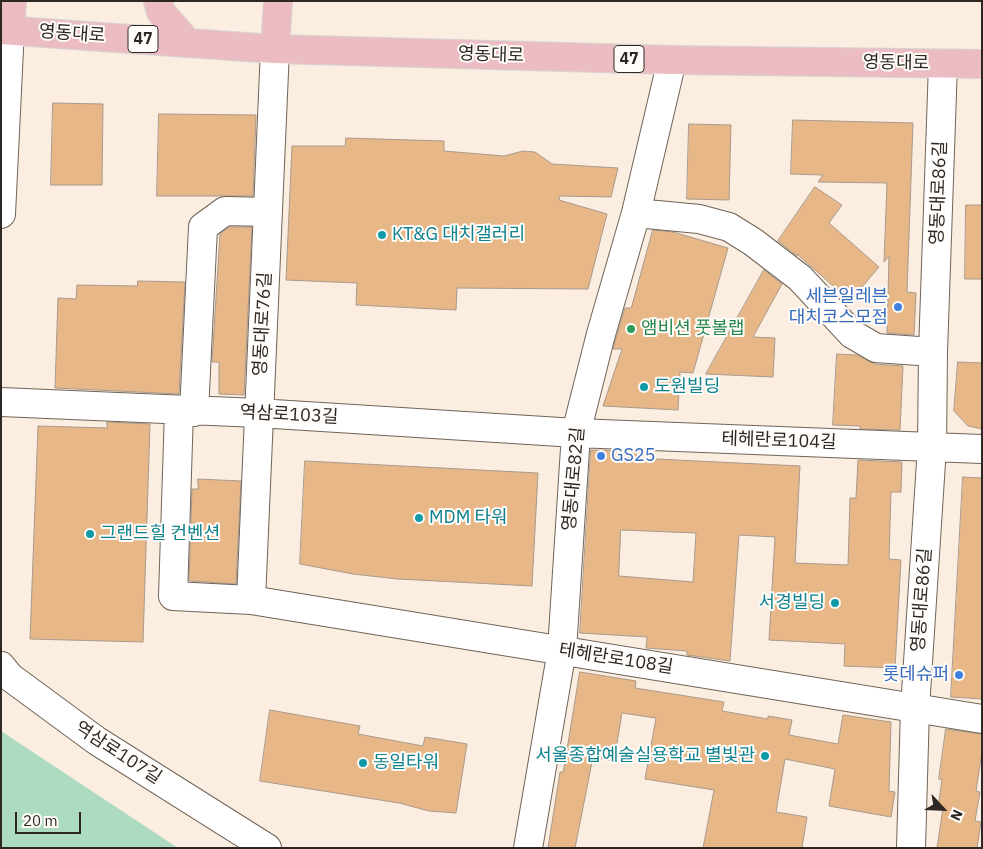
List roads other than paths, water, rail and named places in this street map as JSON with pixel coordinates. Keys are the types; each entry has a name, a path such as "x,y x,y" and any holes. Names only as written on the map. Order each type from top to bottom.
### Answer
{"main road":[{"path":"6,30 12,1"},
{"path":"158,1 161,12 187,42"},
{"path":"275,49 278,1"},
{"name":"영동대로","path":"6,30 275,49 672,60 982,64"}],"street":[{"path":"1,214 6,30"},
{"name":"영동대로76길","path":"251,600 275,49"},
{"name":"영동대로82길","path":"528,848 562,650 576,433 601,334 636,213 672,60"},
{"name":"영동대로86길","path":"911,848 915,708 932,447 933,352 943,64"},
{"path":"187,411 204,227 225,210 268,212"},
{"path":"636,213 699,219 728,227 753,242 800,278 852,334 876,348 933,352"},
{"name":"역삼로103길","path":"1,402 258,413 576,433"},
{"name":"테헤란로108길","path":"187,411 173,596 251,600 982,719"},
{"name":"테헤란로104길","path":"576,433 982,449"},
{"name":"역삼로107길","path":"1,666 10,677 97,741 268,848"}],"place":[{"name":"KT&G 대치갤러리","path":"382,235"},
{"name":"세븐일레븐 대치코스모점","path":"898,307"},
{"name":"앰비션 풋볼랩","path":"631,329"},
{"name":"도원빌딩","path":"644,387"},
{"name":"GS25","path":"601,456"},
{"name":"MDM 타워","path":"419,518"},
{"name":"그랜드힐 컨벤션","path":"90,534"},
{"name":"서경빌딩","path":"835,603"},
{"name":"롯데슈퍼","path":"959,675"},
{"name":"서울종합예술실용학교 별빛관","path":"765,756"},
{"name":"동일타워","path":"363,763"}]}
